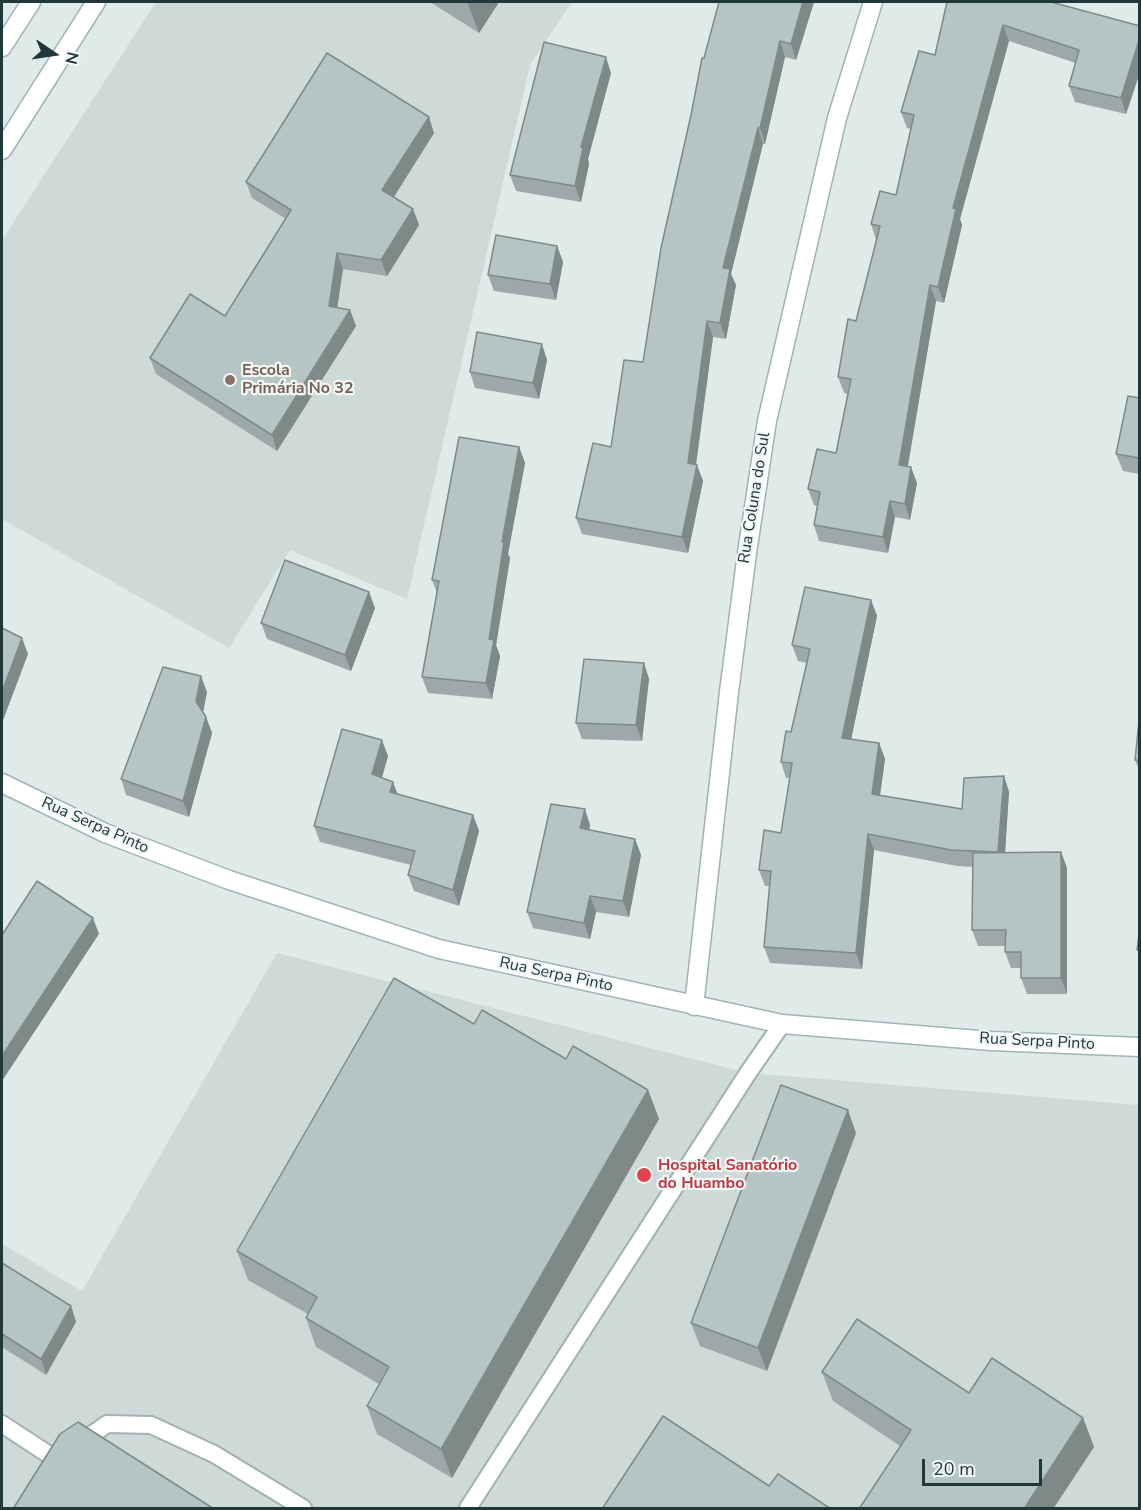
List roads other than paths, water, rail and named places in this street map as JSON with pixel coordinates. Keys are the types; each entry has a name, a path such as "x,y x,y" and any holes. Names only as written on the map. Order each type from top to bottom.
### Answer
{"street":[{"path":"2,47 31,2"},
{"path":"2,150 96,2"},
{"name":"Rua Coluna do Sul","path":"694,1006 729,692 767,421 837,117 873,2"},
{"name":"Rua Serpa Pinto","path":"2,783 105,833 208,872 439,950 782,1024 991,1041 1140,1047"}],"lane":[{"path":"468,1509 748,1073 782,1024"},
{"path":"2,1424 53,1465 107,1424 151,1425 214,1454 303,1509"}],"place":[{"name":"Escola Primária No 32","path":"230,380"},
{"name":"Hospital Sanatório do Huambo","path":"644,1175"}]}
